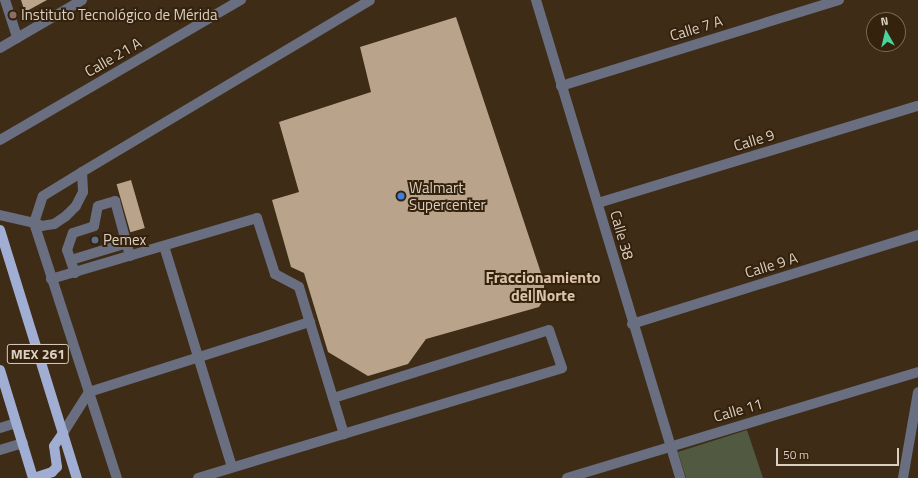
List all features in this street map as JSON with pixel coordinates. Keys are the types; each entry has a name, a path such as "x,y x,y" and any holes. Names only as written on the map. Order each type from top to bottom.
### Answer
{"main road":[{"name":"MEX 261","path":"0,230 77,478"},
{"name":"MEX 261","path":"0,370 34,478"},
{"path":"34,478 52,472 57,467 54,446 63,433"}],"street":[{"path":"5,0 17,38"},
{"path":"0,48 82,0"},
{"name":"Calle 21 A","path":"0,140 241,0"},
{"path":"117,478 51,280 34,223 43,196 370,0"},
{"name":"Calle 38","path":"536,0 561,86 598,203 632,324 680,478"},
{"name":"Calle 7 A","path":"561,86 839,0"},
{"name":"Calle 9","path":"598,203 918,106"},
{"path":"0,215 42,226 54,224 66,216 76,206 83,192 82,172"},
{"path":"75,272 67,250 73,233 94,226 98,206 115,201 130,256"},
{"path":"51,280 257,218 275,274 299,287 344,434"},
{"name":"Calle 9 A","path":"632,324 918,234"},
{"path":"71,260 127,243"},
{"path":"164,246 232,468"},
{"path":"63,433 89,392 310,322"},
{"path":"198,478 562,368 549,330 333,398"},
{"name":"Calle 11","path":"567,478 598,473 670,446 918,372"},
{"path":"903,478 918,392"},
{"path":"0,428 16,423"},
{"path":"0,450 23,443"}],"green space":[{"path":"747,430 763,478 686,478 678,452"}],"building":[{"path":"21,0 47,0 25,12"},
{"name":"Walmart Supercenter","path":"456,17 544,282 544,299 539,307 426,339 408,364 368,376 328,352 304,273 291,267 272,200 299,192 279,122 371,92 360,47"},
{"path":"131,180 145,228 130,232 117,184"}],"place":[{"name":"Instituto Tecnológico de Mérida","path":"13,15"},
{"name":"Walmart Supercenter","path":"401,196"},
{"name":"Pemex","path":"95,240"}],"district":[{"name":"Fraccionamiento del Norte","path":"543,286"}]}
